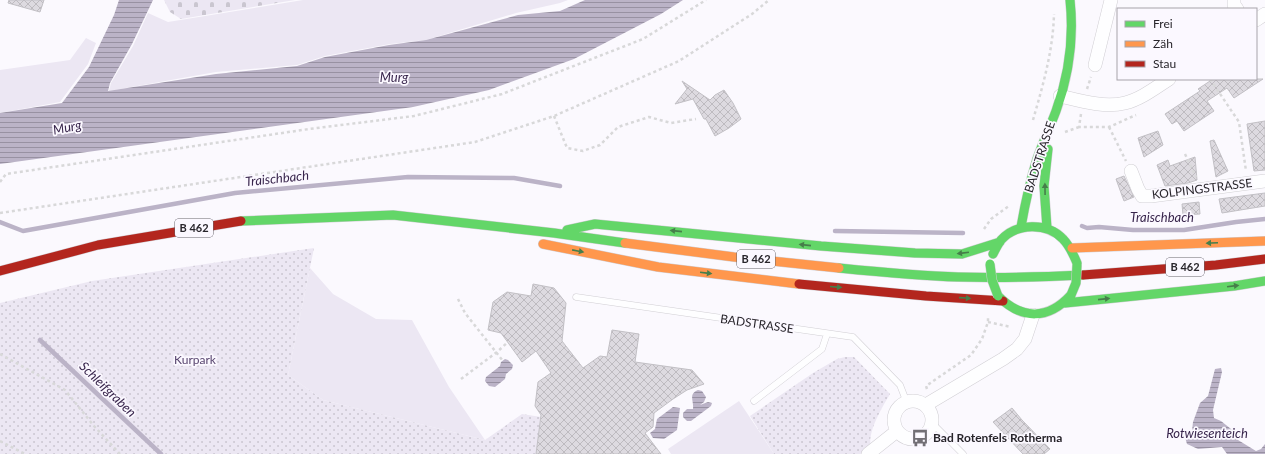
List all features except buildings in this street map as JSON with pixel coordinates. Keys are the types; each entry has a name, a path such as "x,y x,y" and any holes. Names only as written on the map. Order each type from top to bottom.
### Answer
{"main road":[{"name":"BADSTRASSE","path":"1047,228 1044,186 1048,148 1070,50 1072,14 1070,0"},
{"name":"BADSTRASSE","path":"1021,228 1029,185 1041,147 1056,110"},
{"path":"393,215 424,227"},
{"name":"B 462","path":"0,271 98,245 234,222 393,215 554,233 734,257 890,273 959,277 1032,277 1105,274 1216,265 1265,259"},
{"path":"554,233 595,224 821,246 915,253 962,254 1000,242"},
{"path":"1065,303 1071,295 1076,283 1077,265 1072,248 1066,240 1059,234 1047,228 1031,226 1009,233 993,252 990,264 991,280 1000,298 1012,309 1018,312 1034,315 1052,310 1065,303 1234,286 1265,281"},
{"path":"1072,248 1265,241"},
{"path":"532,242 658,267 794,284 926,296 985,300 1000,298"}],"street":[{"path":"1095,65 1111,0"},
{"path":"1060,96 1103,104 1124,103 1144,95 1167,80"},
{"name":"KOLPINGSTRASSE","path":"1131,171 1142,196 1202,190 1265,181"},
{"path":"927,405 1017,349 1025,339 1034,315"},
{"path":"907,402 917,402 927,405 932,417 932,423 926,434 920,438 914,439 908,439 902,436 895,426 895,414 902,405 907,402"},
{"path":"868,454 898,431"}],"lane":[{"name":"BADSTRASSE","path":"576,297 853,337 900,385 907,402"},
{"path":"754,401 822,349 827,334"},
{"path":"932,423 963,454"}],"path":[{"path":"0,182 6,174 309,129 414,116 502,94 643,39 706,0"},
{"path":"0,213 475,142 554,116 679,61 752,14 769,0"},
{"path":"1032,124 1049,62 1054,32 1054,10"},
{"path":"1095,65 1083,101 1079,127 1109,127 1131,171"},
{"path":"1211,80 1239,122 1248,184"},
{"path":"554,116 567,148 583,151 600,145 618,127 650,117 671,123 696,119"},
{"path":"1186,154 1202,190"},
{"path":"983,230 991,219 1010,205"},
{"path":"458,299 464,313 502,360"},
{"path":"927,405 926,386 971,355 982,339 988,322 988,312 985,300"},
{"path":"988,322 1029,330"},
{"path":"461,378 497,352 508,342"},
{"path":"0,354 65,390 94,426 120,454"},
{"path":"0,441 25,454"}],"green space":[{"path":"164,0 295,0 181,19 170,12"},
{"path":"303,0 568,0 516,13 426,40 390,44 325,56 297,65 216,72 109,91 111,83 133,46 148,13 168,22"},
{"path":"86,38 96,43 88,64 60,102 0,113 0,70 70,60"},
{"name":"Kurpark","path":"314,248 288,375 323,400 485,440 522,414 541,417 536,454 0,454 0,303 92,281"},
{"path":"310,268 333,294 376,319 412,320 449,387 485,440 323,400 288,375"},
{"path":"854,357 890,394 874,424 870,440 871,448 874,454 774,454 750,416 813,373 837,359"},
{"path":"739,401 774,454 671,454 668,449"}],"water":[{"name":"Murg","path":"119,0 153,0 132,44 110,83 108,91 216,74 297,66 325,57 389,45 426,40 518,15 560,11 585,0 683,0 661,14 574,59 489,90 413,107 0,164 0,113 62,103 89,67 114,15"},
{"path":"505,359 513,365 512,369 506,374 505,379 495,387 489,386 485,381 486,377 500,366 501,362"},
{"name":"Rotwiesenteich","path":"1221,368 1222,372 1213,410 1214,418 1221,421 1231,429 1238,440 1256,451 1261,449 1265,444 1265,454 1227,454 1222,447 1198,449 1187,444 1184,434 1192,431 1193,422 1200,403 1208,396 1215,369"},
{"path":"698,390 702,391 706,397 704,402 700,405 708,402 712,403 711,406 691,421 687,421 683,417 683,413 687,409 693,409 692,396"},
{"path":"673,407 680,408 677,430 664,439 653,438 650,433 655,429 657,419"}],"waterway":[{"name":"Traischbach","path":"0,222 23,231 235,193 408,177 514,178 560,186"},
{"name":"Traischbach","path":"1082,226 1087,228 1099,227 1133,230 1184,230 1265,219"},
{"name":"Traischbach","path":"835,231 963,233"},
{"name":"Schleifgraben","path":"40,340 161,454"}],"traffic: fast":[{"path":"1021,227 1034,167 1056,111 1064,84 1071,42 1070,0"},
{"path":"1047,228 1044,186 1048,149"},
{"path":"241,221 393,215 554,233 625,243"},
{"path":"567,230 595,224 821,246 915,253 962,254 1000,242"},
{"path":"993,254 1001,240 1007,234 1023,228 1040,227 1056,233 1063,239 1077,263"},
{"path":"990,264 992,280 998,296"},
{"path":"1071,295 1076,283 1077,265"},
{"path":"839,268 914,275 958,277 1083,275"},
{"path":"1065,303 1234,286 1265,281"},
{"path":"998,296 1007,304 1016,309 1026,313 1035,314 1044,313 1053,309 1071,295"}],"traffic: slow":[{"path":"1072,248 1265,241"},
{"path":"625,243 734,257 839,268"},
{"path":"543,244 658,267 799,284"}],"traffic: jam":[{"path":"0,271 98,245 241,221"},
{"path":"1083,275 1216,265 1265,259"},
{"path":"799,284 926,296 1003,301"}],"place":[{"name":"Bad Rotenfels Rotherma","path":"920,438"}]}
